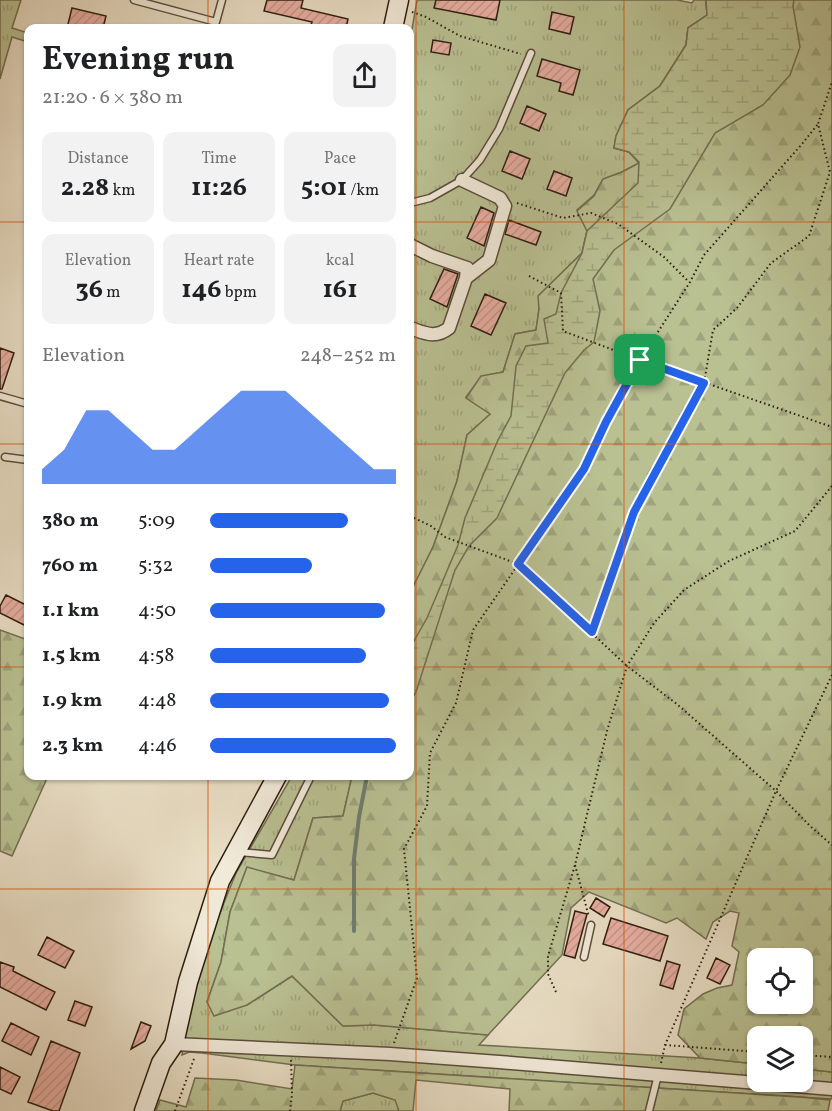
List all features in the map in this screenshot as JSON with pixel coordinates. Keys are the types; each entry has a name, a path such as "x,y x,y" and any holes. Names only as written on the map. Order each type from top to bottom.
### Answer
{"street":[{"path":"394,24 398,4"},
{"path":"462,180 500,198 505,206 489,260 466,278"},
{"path":"414,247 467,268 466,278 449,328 442,333 430,335 414,329"},
{"path":"144,1111 161,1063 174,1044 188,982 220,881 275,780"},
{"path":"174,1044 390,1054 832,1089"}],"lane":[{"path":"134,0 216,22 222,0"},
{"path":"414,202 430,198 462,180 480,160 499,129 530,54"},
{"path":"0,396 24,403"},
{"path":"5,457 24,459"},
{"path":"236,852 272,855 309,780"},
{"path":"584,957 591,925"},
{"path":"650,1111 658,1075"}],"path":[{"path":"398,4 460,36 530,54"},
{"path":"390,1054 417,978 404,849 427,806 430,753 456,703 472,630 584,469 606,422 640,360 690,282 704,255 818,124 832,82"},
{"path":"592,632 634,512 704,383 713,330 737,308 771,263 809,236 830,172 818,124"},
{"path":"500,198 563,218 591,213 618,224 664,257 690,282"},
{"path":"529,276 561,292 563,331 832,427"},
{"path":"556,992 548,974 548,956 575,865 607,731 627,666 654,623 684,590 729,561 795,531 832,486"},
{"path":"414,518 431,525 445,537 518,564 627,666 678,705 776,791 832,845"},
{"path":"658,1075 665,1045 776,791 832,675"},
{"path":"575,865 591,925"},
{"path":"175,1111 199,1045"},
{"path":"665,1045 747,1051"},
{"path":"290,1111 291,1058 296,1050"},
{"path":"813,1056 832,1057"}],"green space":[{"path":"0,0 21,0 12,28 24,32 24,41 12,37 0,79"},
{"path":"417,0 677,0 692,3 694,0 706,0 707,15 688,28 686,45 660,86 628,110 614,148 629,152 639,163 603,179 594,195 577,210 587,231 582,253 539,295 536,330 515,334 503,372 481,377 466,397 491,414 467,435 457,481 433,547 414,585 414,24"},
{"path":"706,0 832,0 832,1072 813,1070 813,1026 747,1026 747,1063 700,1058 678,1035 684,1009 703,994 732,985 739,952 732,946 739,913 730,911 713,922 706,939 677,918 666,923 589,892 571,908 562,955 488,1035 374,1025 343,1026 292,976 247,1005 214,1016 207,1002 221,962 230,912 247,867 294,880 313,818 343,816 351,780 414,780 414,585 433,547 457,481 467,435 490,414 466,398 481,376 503,372 515,334 536,330 538,296 582,253 587,231 577,211 594,196 603,179 639,163 629,152 614,148 616,136 628,110 660,86 686,45 688,28 707,15"},
{"path":"706,0 794,0 800,47 790,75 763,105 715,133 670,209 614,250 593,279 600,311 594,342 584,350 565,373 497,518 469,546 455,570 414,695 414,641 427,618 458,545 465,518 498,440 511,416 516,366 526,346 548,343 544,319 556,314 561,293 582,253 587,231 638,183 639,162 629,152 614,148 616,136 628,110 660,86 686,45 688,28 707,15"},
{"path":"0,630 24,639 24,780 46,780 12,856 0,851"},
{"path":"290,780 351,780 343,816 313,818 294,880 247,868 230,912 221,962 207,1002 247,1005 292,976 343,1026 374,1025 488,1035 479,1045 747,1063 747,1092 813,1092 813,1070 832,1072 832,1099 295,1065 189,1052 182,1055 186,1023 211,935 236,873"},
{"path":"295,1065 830,1100 828,1111 509,1111 510,1089 416,1080 413,1111 399,1111 395,1100 373,1093 343,1101 340,1111 156,1111 160,1100 186,1107 195,1078 236,1080 292,1089"},
{"path":"373,1093 396,1100 399,1111 340,1111 343,1101"}],"building":[{"path":"267,0 303,0 301,8 348,19 347,24 311,24 312,22 264,11"},
{"path":"436,0 500,0 496,20 434,8"},
{"path":"72,8 106,16 104,24 68,24"},
{"path":"552,12 574,17 570,34 549,29"},
{"path":"433,40 451,43 449,55 431,52"},
{"path":"542,59 580,70 573,95 559,91 561,83 537,76"},
{"path":"527,106 546,114 539,131 520,123"},
{"path":"510,151 530,159 522,179 502,171"},
{"path":"554,171 572,178 566,196 547,189"},
{"path":"481,207 494,213 484,246 467,238"},
{"path":"509,220 541,232 536,245 505,234"},
{"path":"444,269 458,274 447,307 430,299"},
{"path":"485,294 506,303 491,335 471,326"},
{"path":"0,348 14,353 2,389 0,389"},
{"path":"6,595 24,604 24,625 0,613 0,606"},
{"path":"596,898 610,907 604,917 590,908"},
{"path":"575,911 587,914 575,958 564,955"},
{"path":"611,918 668,936 660,961 603,944"},
{"path":"47,937 74,951 65,968 38,955"},
{"path":"716,958 730,965 720,984 707,978"},
{"path":"667,961 680,965 673,989 660,985"},
{"path":"0,962 14,967 13,971 55,992 46,1010 0,987"},
{"path":"75,1001 92,1007 85,1026 68,1020"},
{"path":"141,1022 151,1026 145,1041 131,1049"},
{"path":"11,1023 39,1037 31,1055 2,1041"},
{"path":"51,1041 80,1053 59,1111 28,1102"},
{"path":"0,1067 20,1077 11,1094 0,1089"}],"waterway":[{"path":"354,931 354,859 366,780"}],"route":[{"path":"640,360 704,383 634,512 592,632 518,564 584,469 606,422 640,360"}]}
